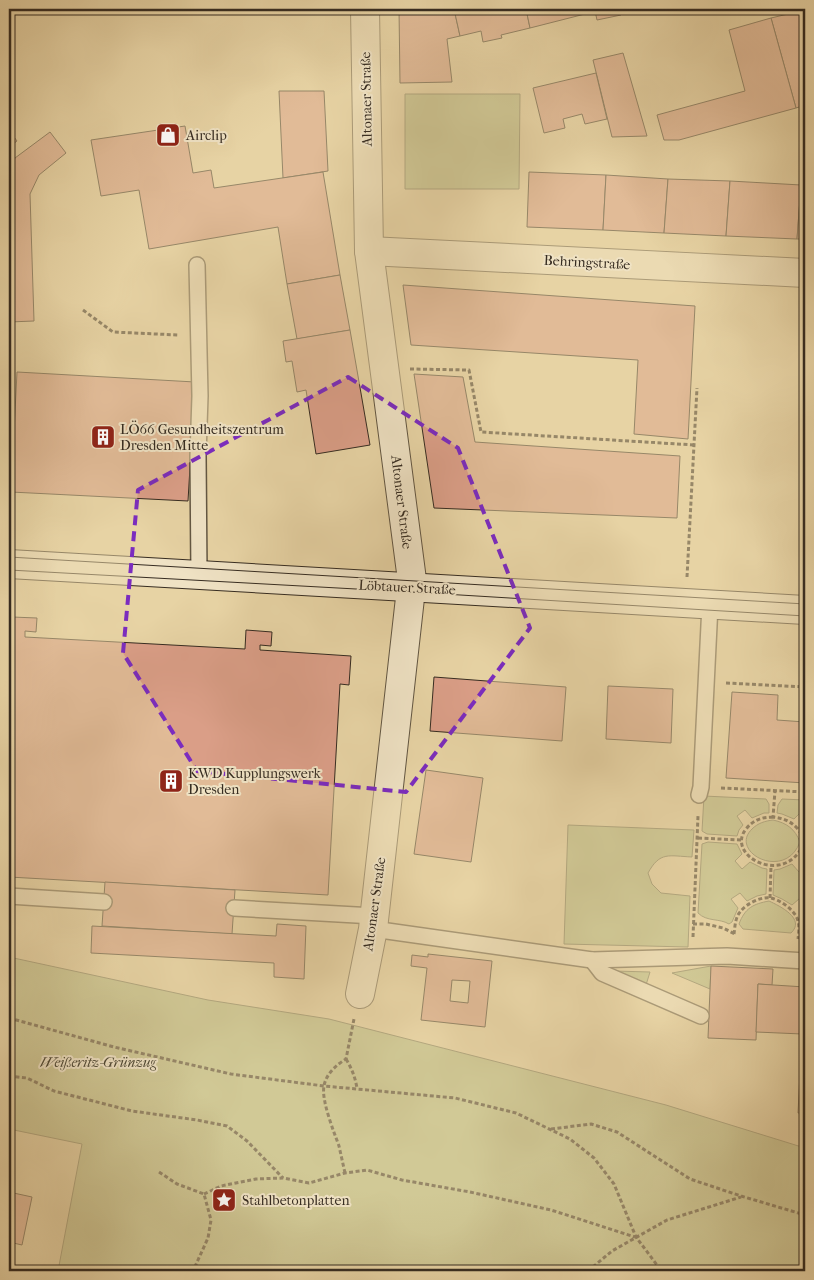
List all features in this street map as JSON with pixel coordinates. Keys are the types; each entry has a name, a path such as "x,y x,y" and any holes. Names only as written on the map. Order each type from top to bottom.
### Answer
{"street":[{"name":"Altonaer Straße","path":"360,994 373,923 412,580 369,250 365,9"},
{"name":"Behringstraße","path":"369,250 805,273"},
{"name":"Löbtauer Straße","path":"9,564 805,610"}],"lane":[{"path":"197,265 200,396 198,456 199,575"},
{"path":"698,604 706,681 700,791"},
{"path":"9,896 104,902"},
{"path":"234,908 373,923 592,960 727,956 805,960"},
{"path":"592,960 602,972 700,1016"}],"path":[{"path":"83,310 113,332 198,336"},
{"path":"384,369 470,370 481,432 694,445"},
{"path":"697,388 694,445 698,604"},
{"path":"706,681 805,687"},
{"path":"692,957 700,791 805,792"},
{"path":"773,817 764,817 749,825 743,833 741,840 743,848 751,858 764,865 771,866 786,863 795,857 804,843 797,828 789,821 773,817 775,791"},
{"path":"698,838 741,840"},
{"path":"770,898 771,866"},
{"path":"734,934 735,923 740,912 758,899 770,898 790,908 797,917 799,927 798,939"},
{"path":"693,924 706,924 723,928 734,934 743,935"},
{"path":"789,938 805,939"},
{"path":"357,1088 353,1073 346,1059 360,994"},
{"path":"9,1018 114,1048 231,1074 324,1086 455,1098 516,1113 570,1138 594,1158 614,1184 636,1237 657,1265 666,1271"},
{"path":"345,1173 339,1147 331,1125 324,1086 329,1074 346,1059"},
{"path":"9,1076 27,1078 54,1092 132,1111 227,1126 247,1140 283,1178"},
{"path":"550,1129 591,1124 617,1132 690,1179 805,1215"},
{"path":"159,1172 177,1184 204,1194 221,1186 256,1179 283,1178 310,1182 345,1173 368,1170 402,1180 470,1192 551,1210 636,1237"},
{"path":"193,1271 208,1238 211,1220 204,1194"},
{"path":"588,1271 612,1251 667,1220 741,1196"}],"highlighted area":[{"path":"348,377 458,448 530,628 406,792 197,771 123,653 138,490"}],"green space":[{"path":"405,94 520,94 519,189 405,189"},
{"path":"704,796 766,799 769,804 769,813 752,818 745,810 737,816 743,825 737,836 707,834 702,831"},
{"path":"782,799 805,800 805,816 801,812 794,819 777,813 778,805"},
{"path":"773,820 790,827 800,842 793,854 783,860 772,862 761,859 753,854 747,846 747,838 752,829 757,825"},
{"path":"568,825 694,830 692,857 666,856 657,861 648,873 652,884 661,893 690,896 688,947 564,944"},
{"path":"708,842 737,844 742,854 735,861 742,869 750,862 767,869 766,894 747,901 740,893 731,899 738,908 732,922 729,924 705,918 698,913 702,844"},
{"path":"792,864 799,872 805,867 805,905 799,899 792,905 773,895 774,870"},
{"path":"769,901 785,910 794,918 795,928 791,933 743,929 739,924 747,910"},
{"name":"Weißeritz-Grünzug","path":"9,957 208,1000 329,1019 666,1105 805,1148 805,1271 58,1271 82,1144 9,1129"},
{"path":"711,966 710,989 672,973"},
{"path":"614,971 650,972 646,985"}],"building":[{"path":"399,9 454,9 460,36 447,39 452,82 400,83"},
{"path":"454,9 526,9 530,28 501,35 502,38 483,42 481,31 460,36"},
{"path":"526,9 584,9 585,14 530,28"},
{"path":"584,9 619,9 621,15 597,20 595,11 585,14"},
{"path":"805,10 805,105 796,108 771,18"},
{"path":"771,18 796,108 679,140 664,140 657,115 745,91 729,30"},
{"path":"623,53 647,136 612,137 593,60"},
{"path":"596,73 607,119 585,124 582,114 563,119 565,128 544,133 533,88"},
{"path":"279,91 324,91 328,171 283,178"},
{"path":"185,126 193,173 211,170 214,188 323,172 340,275 287,284 278,227 149,249 139,190 101,196 91,140"},
{"path":"9,130 17,141 9,147"},
{"path":"50,132 66,153 39,175 30,194 34,321 9,322 9,169 15,158"},
{"path":"529,172 606,175 603,230 527,227"},
{"path":"606,175 668,179 664,233 603,230"},
{"path":"668,179 730,181 726,236 664,233"},
{"path":"730,181 801,185 797,239 726,236"},
{"path":"801,185 805,185 805,239 797,239"},
{"path":"340,275 350,330 297,339 287,284"},
{"path":"403,285 695,306 688,439 634,434 638,360 411,345"},
{"path":"350,330 370,445 316,454 306,390 297,392 292,361 286,362 283,341"},
{"name":"LÖ66 Gesundheitszentrum Dresden Mitte","path":"17,372 195,382 188,501 11,492"},
{"path":"414,374 463,377 475,442 680,456 677,518 434,508"},
{"name":"KWD Kupplungswerk Dresden","path":"12,617 37,618 36,632 25,631 25,637 245,649 246,630 272,632 271,646 260,645 260,650 351,656 349,685 340,684 328,895 9,877 9,636 11,636"},
{"path":"434,677 566,687 562,741 430,731"},
{"path":"608,686 673,689 671,743 606,739"},
{"path":"732,692 778,695 777,720 805,722 805,783 726,778"},
{"path":"426,770 483,778 471,862 414,854"},
{"path":"105,882 235,890 232,934 102,926"},
{"path":"277,924 306,926 304,979 274,977 274,963 91,953 92,926 276,936"},
{"path":"428,954 492,961 485,1027 421,1020 427,968 411,966 412,955 428,957","holes":["452,980 470,981 468,1003 450,1001"]},
{"path":"711,966 773,969 772,985 758,984 756,1040 708,1038"},
{"path":"805,973 805,1113 798,1113"},
{"path":"758,984 805,987 802,1034 756,1032"},
{"path":"9,1192 32,1197 22,1245 9,1242"}],"tram line":[{"path":"9,557 805,604"},
{"path":"9,570 805,616"}],"place":[{"name":"Airclip","path":"168,135"},
{"name":"LÖ66 Gesundheitszentrum Dresden Mitte","path":"103,437"},
{"name":"KWD Kupplungswerk Dresden","path":"171,781"},
{"name":"Stahlbetonplatten","path":"224,1200"}]}
